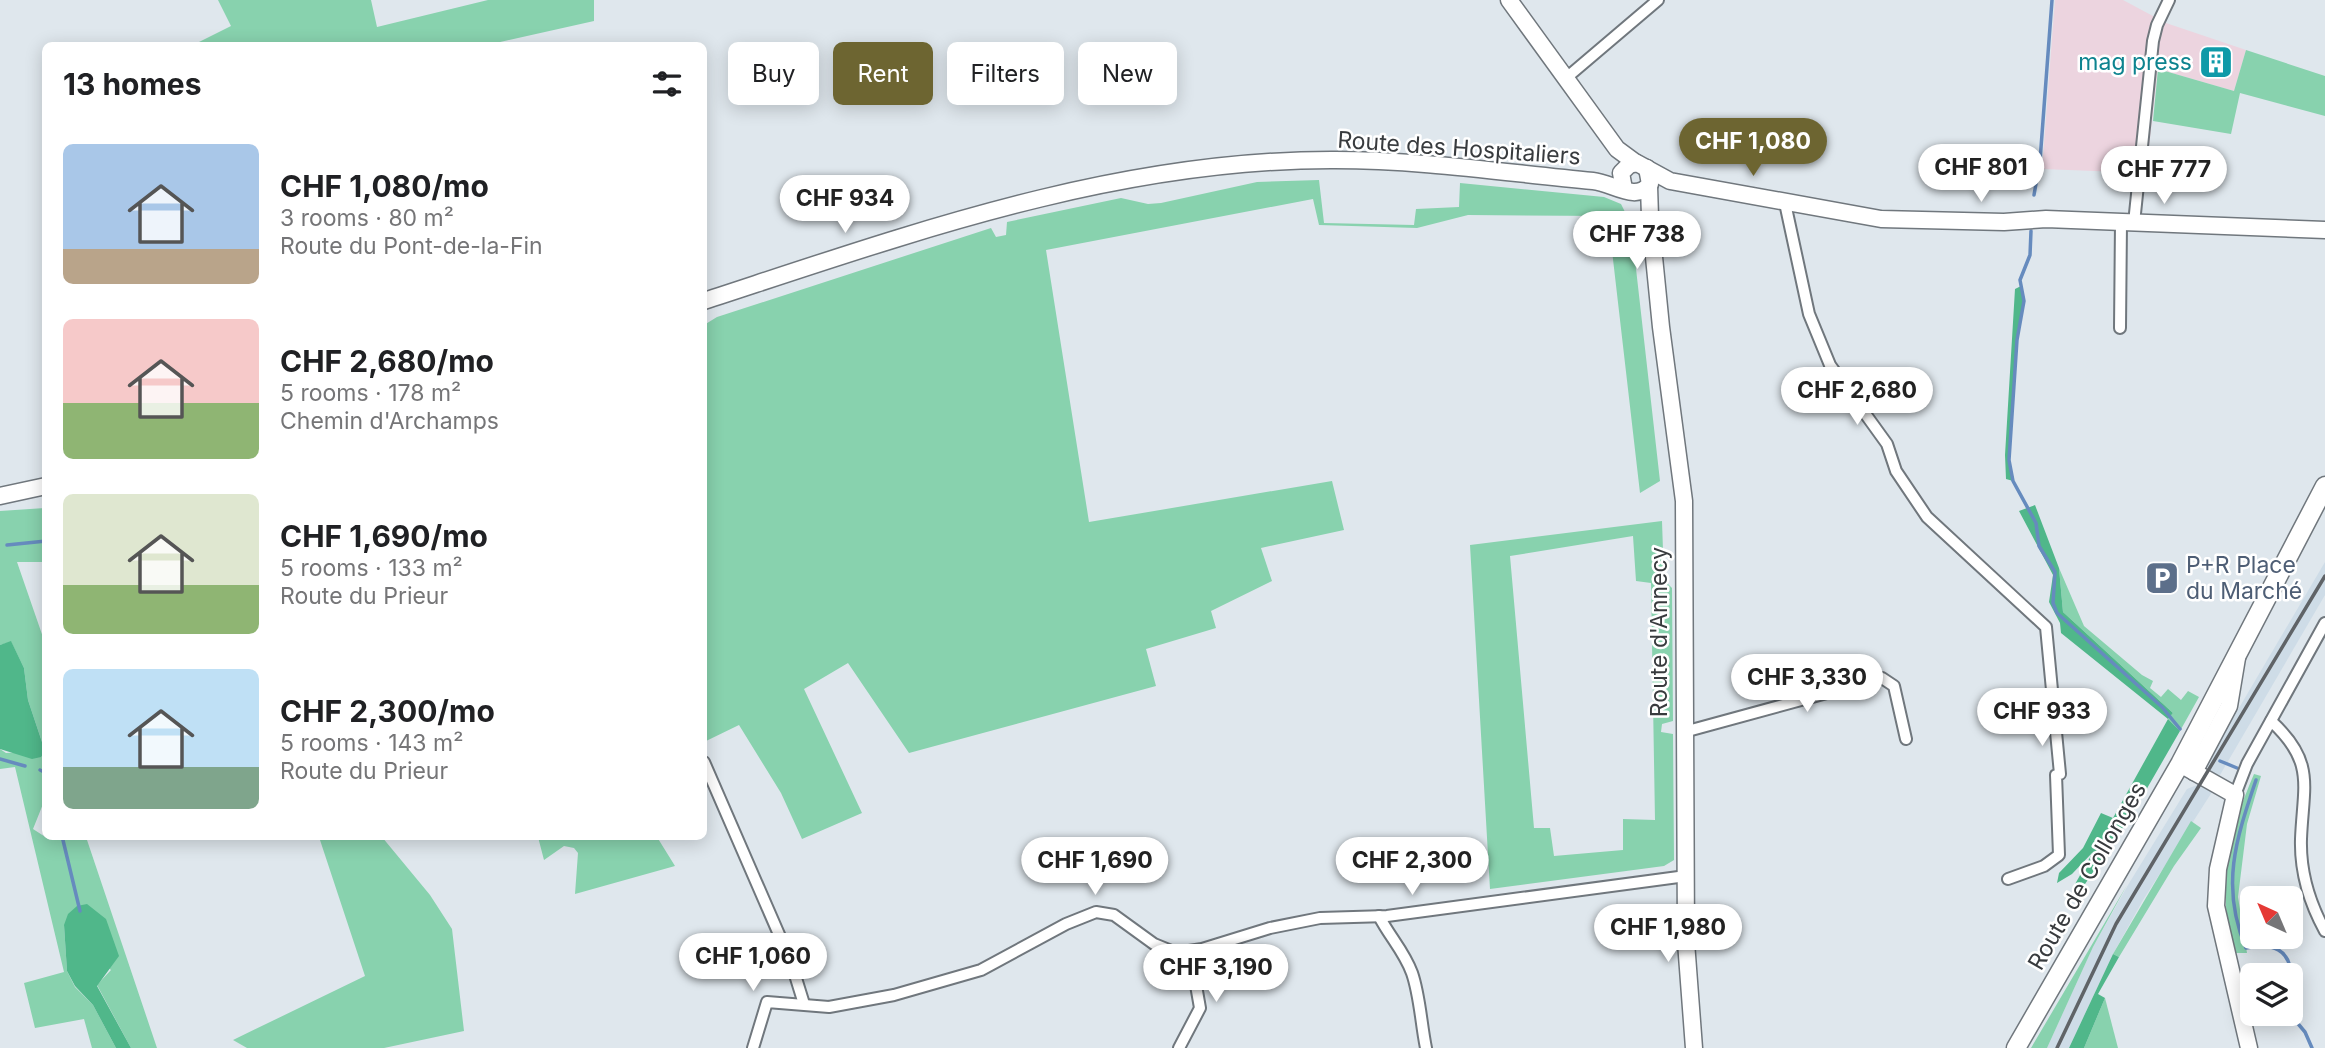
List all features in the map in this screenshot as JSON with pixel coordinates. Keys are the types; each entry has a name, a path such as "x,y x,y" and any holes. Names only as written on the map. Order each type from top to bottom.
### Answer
{"main road":[{"path":"2237,656 2325,486"},
{"name":"Route de Collonges","path":"2016,1048 2187,768 2200,728 2237,656"}],"street":[{"name":"Route d'Annecy","path":"1508,0 1617,149 1635,179 1650,217 1684,501 1686,942 1695,1048"},
{"path":"1565,79 1658,0"},
{"path":"2120,328 2128,223 2153,41 2160,15 2169,0"},
{"name":"Route des Hospitaliers","path":"707,300 994,208 1112,182 1174,173 1333,160 1399,162 1600,182 1635,179 1670,181 1881,219 2004,222 2046,219 2325,230"},
{"path":"1785,203 1809,314 1830,365 1887,444 1896,471 1927,517 2046,627 2060,774 2056,775 2059,855 2044,866 2008,879"},
{"path":"0,495 42,487"},
{"path":"2249,1048 2216,906 2220,857 2235,795 2247,764 2325,624"},
{"path":"2235,795 2187,768 2230,706 2237,656"},
{"path":"1684,732 1882,678 1894,686 1906,738"},
{"path":"2271,720 2290,741 2304,774 2304,873 2310,901 2325,931"},
{"path":"707,769 791,962 804,1004"},
{"path":"753,1048 767,1002 829,1007 852,1004 966,975 987,967 1082,916 1096,912 1122,919 1170,953 1190,951 1286,924 1320,918 1379,916 1686,877"},
{"path":"1379,916 1390,937 1401,949 1413,975 1426,1048"},
{"path":"1179,1048 1200,1007 1190,951"}],"shaded area":[{"path":"2055,0 2123,0 2166,23 2246,50 2234,91 2158,69 2146,173 2042,169"},
{"path":"2325,562 2325,595 2220,775 2213,773 2206,764"},
{"path":"2197,785 2212,792 2143,900 2113,954 2069,1048 2047,1048 2093,947 2128,885 2187,789"}],"green space":[{"path":"218,0 371,0 377,27 488,0 594,0 594,21 500,42 199,42 231,26"},
{"path":"2246,50 2325,76 2325,116 2240,93 2231,134 2153,121 2158,69 2234,91"},
{"path":"1319,180 1324,223 1414,225 1416,209 1459,207 1460,183 1604,197 1621,204 1629,220 1634,251 1660,481 1640,493 1608,216 1468,215 1417,228 1319,225 1313,199 1046,250 1089,522 1332,481 1344,530 1261,548 1272,581 1211,611 1216,628 1146,649 1156,686 909,753 848,663 804,689 862,813 802,839 781,793 739,725 707,741 707,323 717,317 991,228 996,237 1006,235 1007,222 1121,198 1148,204 1161,203 1257,182"},
{"path":"2021,286 2024,301 2017,340 2009,460 2013,481 2006,479 2005,455 2015,289"},
{"path":"2035,505 2059,568 2063,612 2173,713 2168,719 2061,633 2060,623 2049,602 2053,575 2019,511"},
{"path":"42,508 42,562 17,562 42,634 42,742 28,700 24,668 11,642 0,645 0,511"},
{"path":"1662,521 1664,580 1672,588 1673,721 1662,724 1661,732 1673,734 1674,860 1664,866 1490,889 1470,545","holes":["1633,536 1636,581 1651,583 1655,820 1623,819 1623,850 1554,856 1550,828 1534,828 1510,556"]},
{"path":"2059,568 2084,626 2142,675 2153,681 2150,688 2161,697 2168,689 2181,700 2188,691 2199,697 2180,731 2168,719 2173,713 2063,612"},
{"path":"11,641 24,668 28,700 42,742 41,757 32,759 0,749 0,645"},
{"path":"2168,719 2180,731 2134,811 2081,890 2074,886 2093,852 2072,874 2057,883 2059,873 2083,848 2101,813 2113,818"},
{"path":"0,749 6,753 42,751 42,806 33,829 42,835 42,840 87,840 157,1048 131,1048 97,985 111,970 64,925 67,971 75,987 93,1005 116,1048 92,1048 84,1019 35,1028 24,983 64,972 15,767 0,769"},
{"path":"2254,774 2261,776 2247,824 2238,897 2240,949 2246,949 2247,953 2233,953 2226,905 2227,862 2244,798"},
{"path":"2191,821 2201,828 2174,866 2119,957 2113,954"},
{"path":"320,840 384,840 430,895 452,929 464,1031 384,1048 247,1048 233,1040 365,976"},
{"path":"539,840 659,840 675,866 575,894 578,853 574,848 564,846 544,860"},
{"path":"2127,885 2093,947 2047,1048 2031,1048"},
{"path":"87,904 106,919 119,956 97,986 131,1048 116,1048 93,1005 75,986 67,971 64,925 68,914 77,906"},
{"path":"2113,954 2119,957 2098,994 2105,998 2084,1048 2069,1048"},
{"path":"2105,998 2118,1048 2084,1048"}],"waterway":[{"path":"2034,195 2040,161 2052,0"},
{"path":"2031,231 2030,255 2020,280 2024,301 2017,340 2009,460 2013,481 2036,523 2039,546 2055,572 2053,603 2057,613 2162,707 2180,729"},
{"path":"7,545 42,541"},
{"path":"0,759 25,766"},
{"path":"2220,761 2237,768"},
{"path":"2256,780 2237,843 2232,884 2234,904 2246,948 2272,947 2284,954 2289,963"},
{"path":"63,840 80,911"},
{"path":"2300,1026 2312,1048"}],"railway":[{"path":"2057,1048 2116,924 2325,576"}],"place":[{"name":"mag press","path":"2216,62"},
{"name":"P+R Place du Marché","path":"2162,578"}]}
